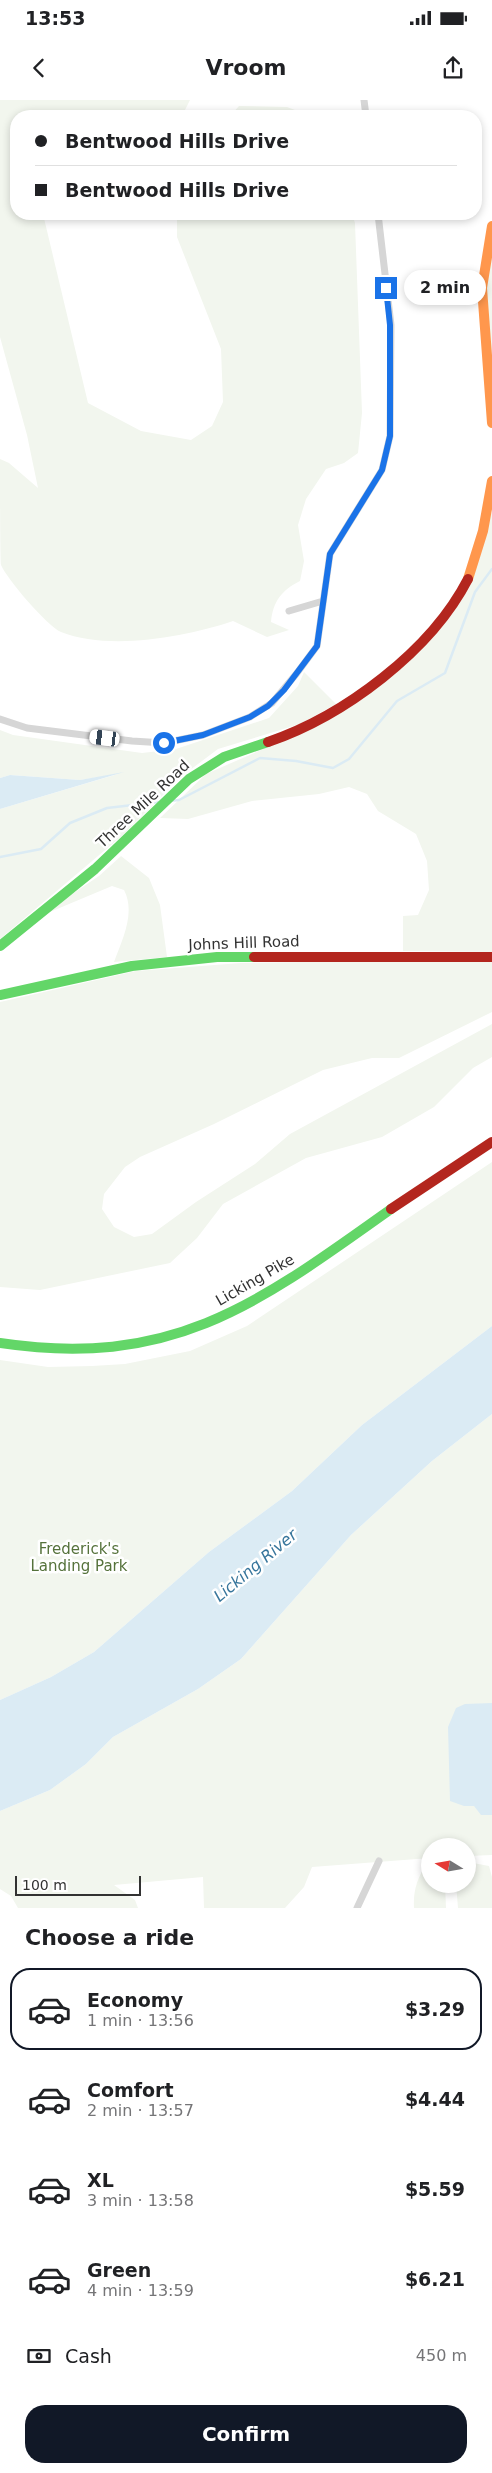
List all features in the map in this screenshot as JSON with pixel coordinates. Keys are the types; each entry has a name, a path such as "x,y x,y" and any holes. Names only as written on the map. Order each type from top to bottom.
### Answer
{"main road":[{"path":"492,226 486,253 482,288 492,423"},
{"name":"Three Mile Road","path":"0,946 22,926 108,858 202,769 226,757 291,734 318,721 379,679 408,653 444,615 467,580 483,536 492,481"},
{"name":"Johns Hill Road","path":"0,995 132,966 207,958 280,956 492,957"},
{"name":"Licking Pike","path":"0,1343 32,1348 91,1350 144,1343 195,1329 263,1297 492,1142"}],"street":[{"path":"0,719 27,728 156,744 203,735 250,717 268,706 278,697 317,646 330,554 382,470 390,436 390,325 379,220"},
{"path":"289,611 323,601"},
{"path":"357,1908 379,1861"}],"green space":[{"path":"0,100 190,100 185,110 10,110 10,220 44,220 88,403 141,431 191,440 212,426 223,402 221,349 177,237 177,220 354,220 362,413 358,453 344,463 326,469 306,499 298,525 304,561 300,581 283,592 276,602 271,622 289,630 267,637 233,621 171,637 147,640 102,641 80,638 61,632 37,612 19,591 1,565 0,459 9,463 38,488 27,435 0,337"},
{"path":"239,106 287,107 295,110 235,110"},
{"path":"492,245 492,358 486,285"},
{"path":"492,512 492,952 403,951 403,916 418,915 429,890 427,861 416,834 378,811 367,794 349,787 319,794 252,801 188,819 160,818 206,774 307,730 360,701 420,650 452,613"},
{"path":"304,672 336,704 300,724 218,749 182,776 124,834 0,939 0,809 118,774 80,780 10,775 0,778 0,730 13,735 142,753 176,749 269,718 298,686"},
{"path":"121,856 149,878 160,905 167,957 114,962 124,936 129,908 124,890 112,886 38,917 99,876"},
{"path":"492,962 492,1012 399,1058 372,1058 323,1070 214,1124 140,1157 125,1167 104,1194 102,1209 114,1227 134,1237 152,1234 196,1202 255,1164 290,1134 492,1024 492,1057 473,1068 434,1107 382,1137 306,1158 223,1204 197,1238 170,1263 40,1290 0,1287 0,1002 136,971 241,963"},
{"name":"Frederick's Landing Park","path":"492,1162 492,1326 362,1425 292,1491 209,1552 94,1652 51,1677 0,1700 0,1360 48,1367 92,1366 125,1364 190,1351 247,1326"},
{"path":"492,1414 492,1855 476,1856 476,1838 421,1838 421,1859 312,1867 304,1887 285,1908 204,1908 203,1877 114,1885 135,1900 138,1908 18,1908 11,1896 0,1889 0,1811 50,1790 86,1764 113,1737 198,1689 241,1659 351,1535 432,1461"},
{"path":"476,1864 489,1866 492,1877 492,1908 458,1908 457,1893 476,1893"},
{"path":"421,1873 421,1893 445,1893 446,1908 414,1908 416,1885"}],"water":[{"path":"124,772 0,809 0,778 10,775 80,780"},
{"name":"Licking River","path":"492,1326 492,1414 432,1461 351,1535 241,1659 198,1689 113,1737 86,1764 50,1790 0,1811 0,1700 51,1677 94,1652 209,1552 292,1491 362,1425"},
{"path":"492,1703 492,1815 481,1815 474,1806 464,1806 450,1801 448,1727 456,1708 465,1704"}],"waterway":[{"path":"169,801 179,800 260,758 296,761 333,768 349,759 397,701 445,673 475,592 492,569"},
{"path":"0,857 41,849 70,823 107,808 159,802"}],"traffic: fast":[{"path":"0,946 95,869 189,779 224,757 268,742"},
{"path":"0,995 132,966 217,957 254,957"},
{"path":"0,1343 61,1349 115,1346 164,1337 210,1321 254,1300 298,1274 391,1209"}],"traffic: slow":[{"path":"492,226 482,288 492,423"},
{"path":"468,579 483,531 492,481"}],"traffic: jam":[{"path":"268,742 326,716 383,678 432,631 452,606 468,579"},
{"path":"254,957 492,957"},
{"path":"391,1209 492,1142"}],"route":[{"path":"164,743 203,735 250,717 268,706 284,690 317,646 330,554 382,470 390,436 390,325 386,288"}]}
